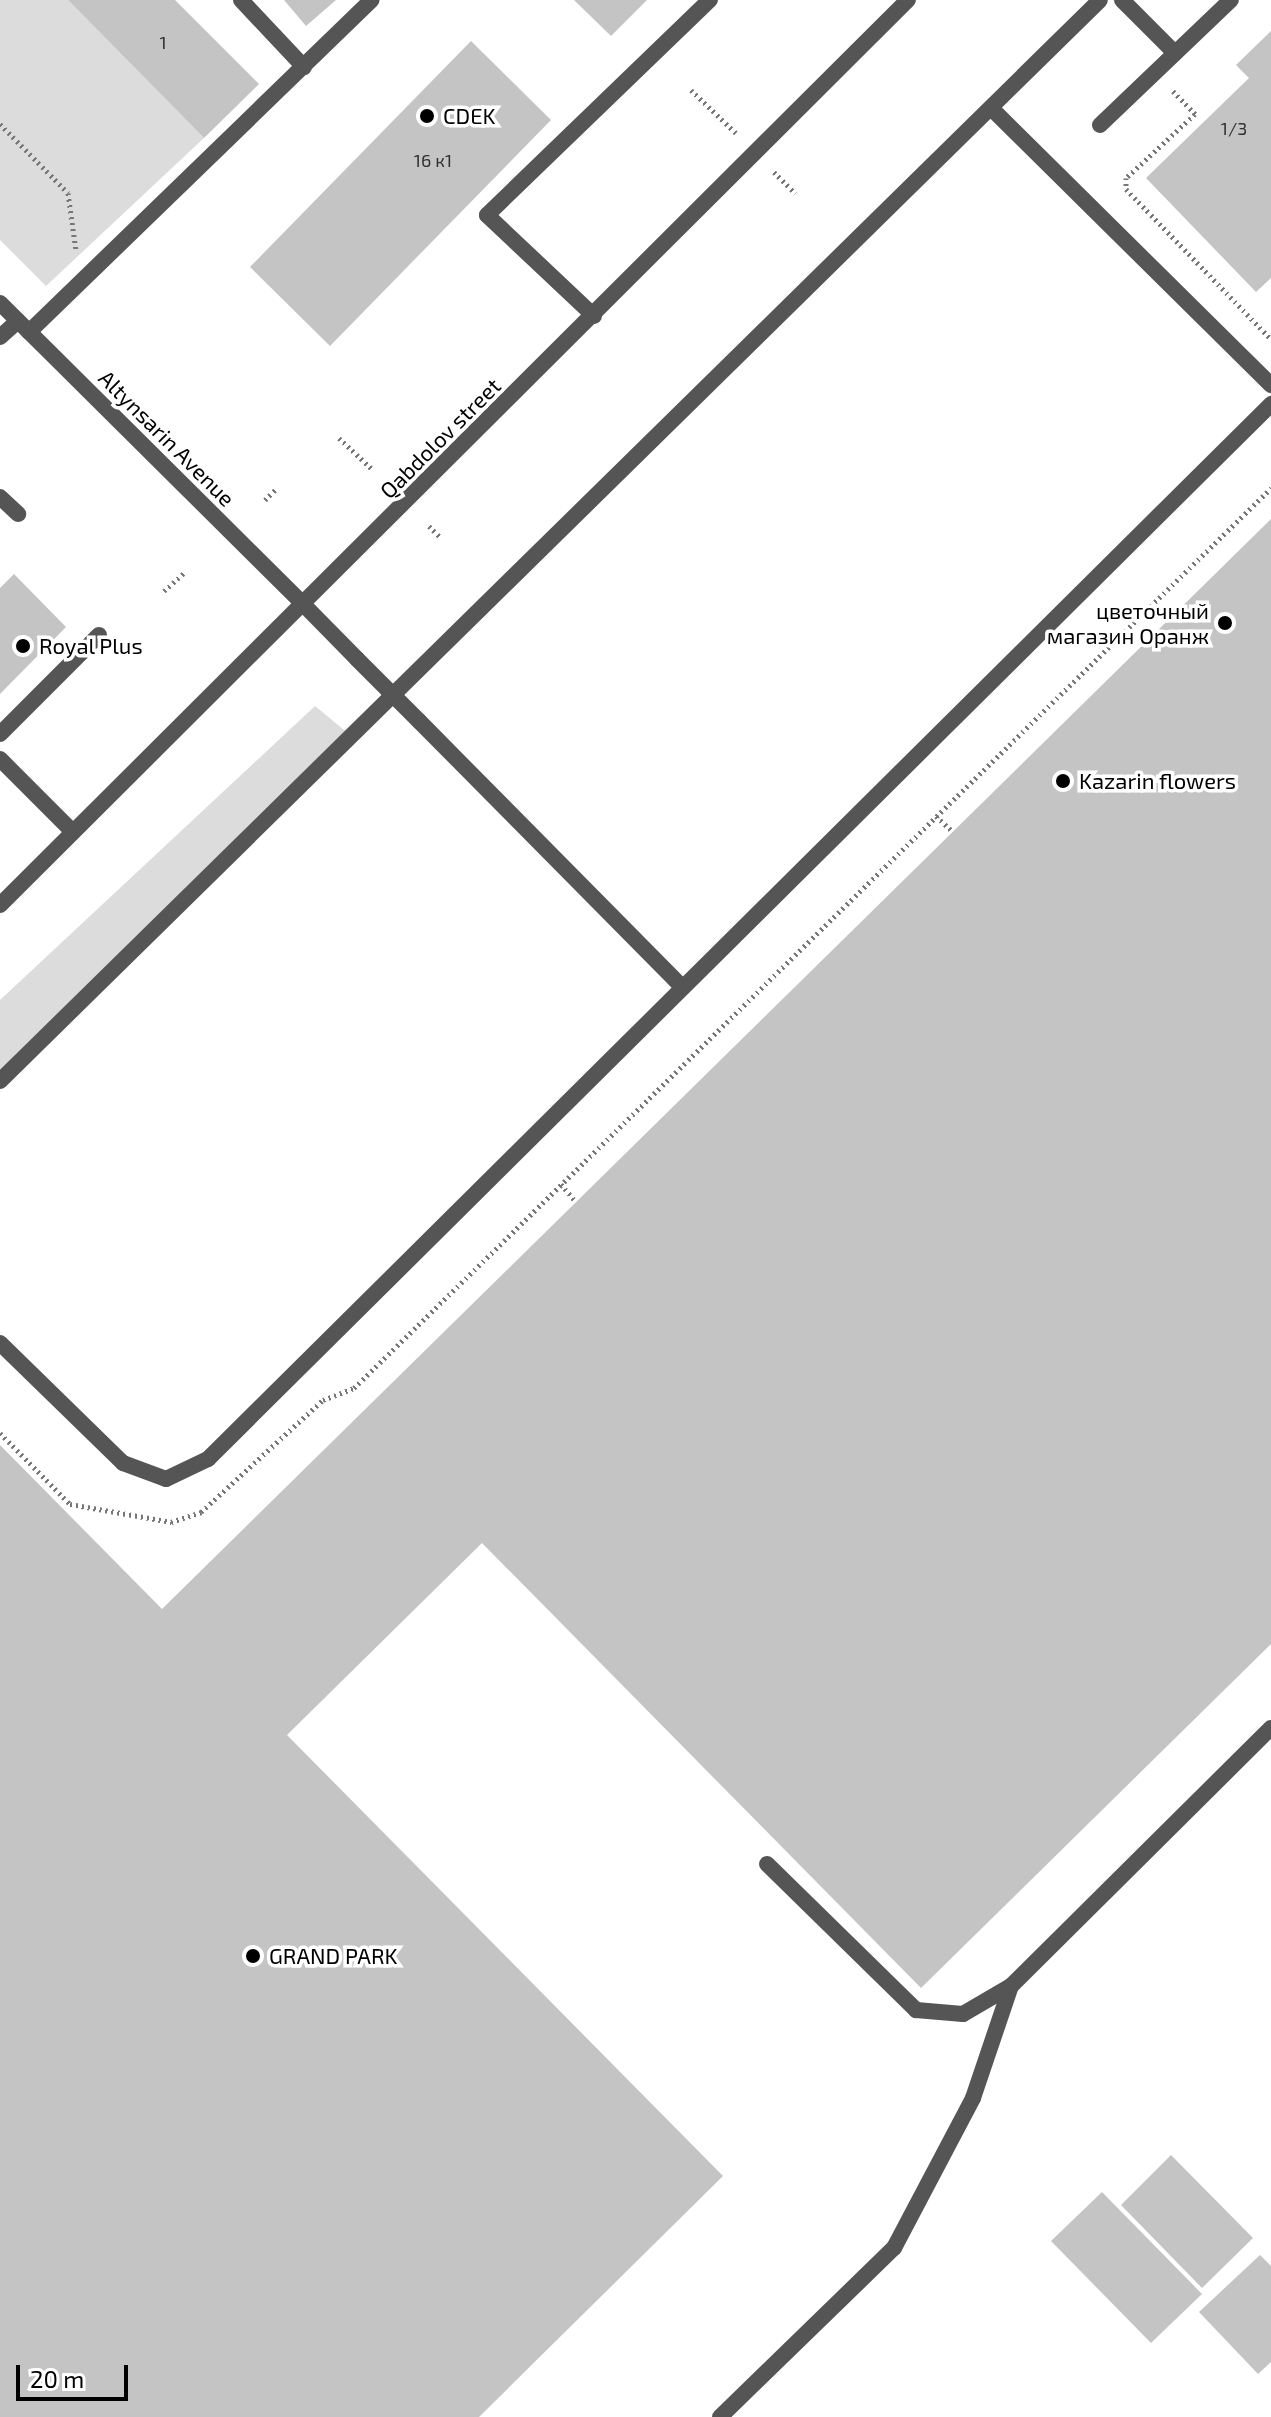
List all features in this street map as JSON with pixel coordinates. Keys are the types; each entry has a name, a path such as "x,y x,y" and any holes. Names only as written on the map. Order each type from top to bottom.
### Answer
{"street":[{"path":"241,0 304,67"},
{"path":"0,337 23,326 81,282 372,0"},
{"path":"594,316 487,215 710,0"},
{"name":"Qabdolov street","path":"0,905 908,0"},
{"path":"0,1081 1100,0"},
{"path":"1122,0 1175,53"},
{"path":"1100,125 1231,0"},
{"path":"991,108 1271,385"},
{"name":"Altynsarin Avenue","path":"0,303 682,987"},
{"path":"0,1343 123,1463 166,1479 208,1459 1271,404"},
{"path":"0,497 18,514"},
{"path":"0,734 99,635"},
{"path":"0,759 73,832"},
{"path":"767,1864 916,2010 963,2014 1011,1986 1271,1728"},
{"path":"720,2417 894,2248 973,2098 1011,1986"}],"path":[{"path":"1156,72 1195,114 1126,178 1126,189 1271,339"},
{"path":"0,124 68,193 81,282"},
{"path":"339,438 372,469"},
{"path":"265,500 277,488"},
{"path":"0,1433 70,1504 171,1522 201,1512 323,1400 354,1388 1271,488"},
{"path":"429,526 440,537"},
{"path":"164,591 185,572"},
{"path":"936,816 953,832"},
{"path":"561,1184 576,1202"}],"shaded area":[{"path":"0,0 68,0 204,138 46,286 0,240"},
{"path":"315,706 349,734 0,1081 0,1000"}],"building":[{"path":"68,0 175,0 259,84 204,138"},
{"path":"284,0 336,0 306,26"},
{"path":"574,0 647,0 611,36"},
{"path":"1271,31 1271,278 1256,292 1146,178 1249,78 1236,65"},
{"path":"471,41 551,120 330,346 250,267"},
{"path":"1271,519 1271,1644 921,1988 482,1543 287,1735 723,2176 479,2417 0,2417 0,1445 162,1609"},
{"name":"Royal Plus","path":"14,574 66,627 0,694 0,588"},
{"path":"1171,2155 1253,2238 1202,2288 1121,2205"},
{"path":"1102,2192 1202,2294 1151,2343 1051,2241"},
{"path":"1260,2255 1271,2266 1271,2362 1258,2374 1199,2312"}],"place":[{"name":"CDEK","path":"427,116"},
{"name":"цветочный магазин Оранж","path":"1225,623"},
{"name":"Royal Plus","path":"23,646"},
{"name":"Kazarin flowers","path":"1063,781"},
{"name":"GRAND PARK","path":"253,1956"}]}
